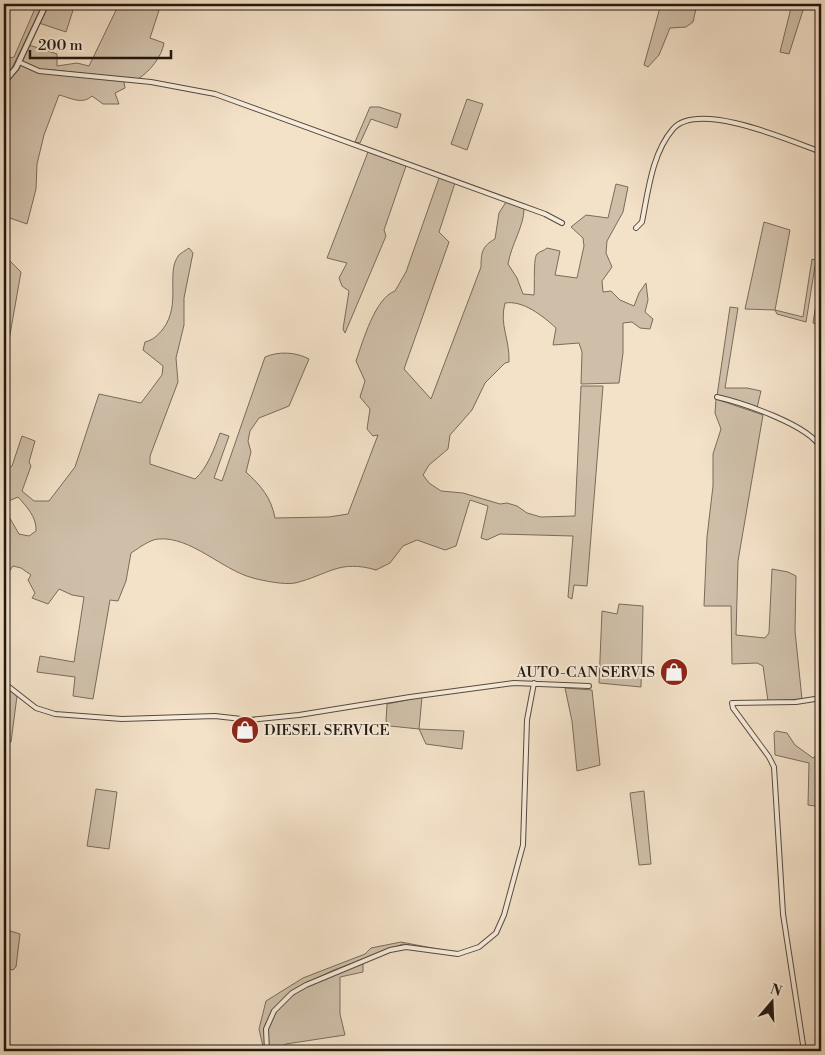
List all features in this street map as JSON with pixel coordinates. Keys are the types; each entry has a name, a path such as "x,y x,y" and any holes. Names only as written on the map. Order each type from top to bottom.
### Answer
{"street":[{"path":"4,82 19,62 46,4"},
{"path":"19,62 39,70 151,82 215,94 545,214 562,223"},
{"path":"636,228 642,222 659,153 673,128 681,122 692,119 720,120 821,152"},
{"path":"718,398 764,413 799,428 818,442 821,448"},
{"path":"4,682 36,708 55,714 122,718 215,716 250,720 299,715 455,690 534,683 589,686"},
{"path":"267,1051 266,1029 274,1010 292,993 306,985 390,950 406,947 458,954 479,947 496,933 504,915 523,845 526,720 534,683"},
{"path":"804,1051 783,914 774,767 769,757 733,708 732,703 796,702 821,698"}],"shaded area":[{"path":"37,4 43,5 12,68 4,79 4,59 14,57"},
{"path":"49,4 70,9 72,4 75,4 66,32 39,23"},
{"path":"119,4 161,4 150,38 164,43 161,54 151,68 138,79 53,70 51,74 121,81 124,82 125,88 115,93 119,104 103,104 92,96 88,99 80,100 59,95 44,135 37,164 36,189 27,224 7,217 4,226 4,84 19,66 29,45 57,54 57,66 77,63 89,66"},
{"path":"661,4 697,4 693,22 686,27 670,28 659,55 648,67 644,65"},
{"path":"792,4 805,4 789,54 780,52"},
{"path":"467,99 483,104 467,150 451,144"},
{"path":"370,107 379,107 401,114 397,128 371,119 360,143 355,142"},
{"path":"368,152 406,166 384,230 386,236 345,333 343,329 349,291 342,286 339,278 347,263 327,258"},
{"path":"439,178 455,183 439,232 449,242 404,369 431,399 481,267 483,250 487,244 495,239 499,213 506,202 524,209 522,222 508,264 517,278 523,294 534,295 537,254 547,248 560,251 555,275 577,278 584,246 583,238 571,227 586,215 608,218 616,184 628,187 623,212 607,241 606,253 612,267 602,281 603,292 611,291 620,300 634,306 639,293 646,283 648,300 645,312 653,319 650,329 640,328 632,322 623,323 623,353 619,383 581,384 582,352 579,343 553,345 556,328 551,323 526,306 505,303 503,318 509,362 505,363 485,383 472,410 450,435 448,449 429,465 423,475 429,483 441,491 463,493 500,504 507,503 517,506 527,513 541,517 575,516 581,386 603,386 587,586 574,585 572,599 568,597 573,536 500,534 487,540 481,538 488,506 470,500 456,546 445,550 417,540 403,546 390,563 376,570 352,566 343,567 295,583 280,583 253,578 241,574 182,543 170,539 158,539 131,553 126,581 118,601 110,600 93,699 73,696 75,677 37,672 40,656 74,662 84,597 72,595 59,589 48,604 32,598 35,593 28,580 31,575 21,568 13,566 4,579 4,508 19,534 29,536 36,531 33,516 18,497 4,503 4,470 12,466 22,436 35,441 29,462 31,466 22,491 34,501 49,501 75,467 99,394 141,403 162,375 163,366 143,350 145,342 157,336 169,319 172,309 175,262 179,255 189,248 193,253 184,298 184,325 176,358 178,382 150,456 150,464 195,479 207,464 220,433 229,436 214,478 222,481 265,357 282,353 299,355 309,359 289,406 259,418 250,431 248,441 251,452 246,472 265,492 275,518 329,517 348,514 378,435 373,436 367,429 370,409 360,397 365,381 356,361 366,332 381,302 395,291 406,272"},
{"path":"764,222 790,230 775,310 745,309"},
{"path":"4,255 21,272 8,346 4,345"},
{"path":"812,259 821,262 821,267 815,266 806,322 777,314 775,310 803,317"},
{"path":"821,273 821,298 817,325 813,323"},
{"path":"730,307 738,308 725,388 747,388 761,391 757,408 717,396"},
{"path":"716,399 763,415 738,561 736,635 765,638 769,633 772,569 788,572 796,576 795,631 802,699 768,701 763,666 757,663 732,664 731,606 704,606 707,537 713,486 713,454 721,429 715,413"},
{"path":"619,604 643,606 641,687 599,683 602,611 617,614"},
{"path":"4,685 17,696 11,742 4,744"},
{"path":"565,688 592,690 600,765 577,771 572,721"},
{"path":"422,697 419,729 390,726 386,721 387,704"},
{"path":"419,729 464,731 462,749 426,744"},
{"path":"776,731 787,733 795,745 813,758 821,752 821,807 808,805 809,763 775,755 774,733"},
{"path":"96,789 117,792 109,849 87,846"},
{"path":"644,791 651,864 639,865 630,793"},
{"path":"4,929 20,934 16,967 13,970 4,968"},
{"path":"401,942 453,952 403,944 334,970 304,984 290,992 271,1013 265,1030 264,1051 259,1029 266,1001 303,978 365,954 371,948"},
{"path":"363,964 363,972 340,977 340,1014 345,1035 286,1044 277,1049 277,1051 269,1051 268,1033 273,1017 283,1004 296,992 313,983"}],"place":[{"name":"AUTO-CAN SERVIS","path":"674,672"},
{"name":"DIESEL SERVICE","path":"245,730"}]}
